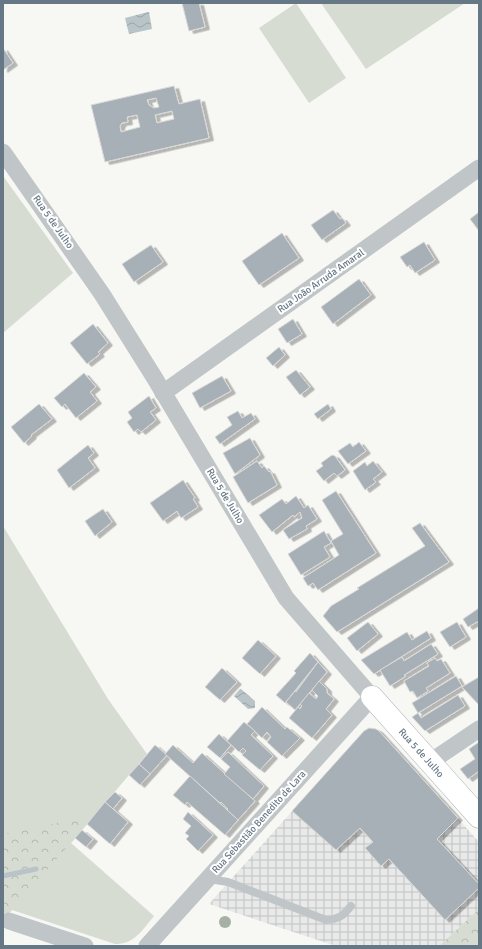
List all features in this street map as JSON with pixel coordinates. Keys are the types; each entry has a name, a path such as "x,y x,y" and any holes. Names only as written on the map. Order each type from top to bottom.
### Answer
{"street":[{"name":"Rua 5 de Julho","path":"3,152 82,263 102,294 286,598 479,817"},
{"name":"Rua João Arruda Amaral","path":"163,393 479,168"},
{"name":"Rua Sebastião Benedito de Lara","path":"147,946 372,697"},
{"path":"430,762 479,729"},
{"path":"9,921 85,946"}],"lane":[{"path":"208,879 228,882 326,920 336,919 352,906"}],"shaded area":[{"path":"369,728 379,731 479,842 479,909 439,946 336,946 209,904 364,731"}],"green space":[{"path":"296,3 346,78 309,103 259,28"},
{"path":"321,3 465,3 366,69"},
{"path":"3,176 73,273 3,333"},
{"path":"3,526 108,699 147,754 71,843 154,916 138,935 122,944 115,944 12,910 3,920"},
{"path":"95,815 3,920 3,834"},
{"path":"479,909 479,946 439,946"}],"water":[{"path":"149,12 152,29 129,34 125,18"},
{"path":"240,689 255,701 255,708 248,709 234,696"}],"building":[{"path":"182,3 199,3 205,27 189,31"},
{"path":"3,48 13,63 3,70"},
{"path":"174,86 179,104 200,99 209,138 105,162 91,105","holes":["156,98 159,107 154,108 149,105 147,100","172,111 174,119 157,123 155,115","137,115 140,127 121,132 120,126 122,123 128,122 127,117"]},
{"path":"333,210 340,219 342,218 346,223 322,240 311,225"},
{"path":"479,212 479,231 470,219"},
{"path":"282,233 299,258 259,285 242,261"},
{"path":"424,242 435,260 415,273 410,265 407,267 400,257"},
{"path":"151,245 163,262 134,282 122,264"},
{"path":"359,279 371,295 333,324 321,307"},
{"path":"293,319 302,334 287,343 278,329"},
{"path":"93,324 108,343 98,352 100,354 87,364 70,343"},
{"path":"279,347 285,355 273,366 266,358"},
{"path":"296,370 310,387 300,395 286,377"},
{"path":"84,373 96,387 90,392 97,401 76,418 65,404 62,407 54,398"},
{"path":"222,376 231,391 200,408 192,393"},
{"path":"149,396 156,408 150,412 156,420 141,432 138,429 134,432 127,422 132,418 128,412"},
{"path":"39,404 52,419 31,435 32,436 24,443 11,427"},
{"path":"328,404 331,409 318,419 314,414"},
{"path":"238,411 242,418 251,413 255,419 220,444 215,437 232,425 227,417"},
{"path":"250,438 260,455 235,474 223,453"},
{"path":"359,442 366,451 348,464 338,451 350,443 353,447"},
{"path":"88,445 94,453 88,458 95,468 69,488 57,470"},
{"path":"332,455 335,456 345,470 337,476 334,473 324,481 316,471 323,466 321,463"},
{"path":"257,461 262,468 264,466 269,472 270,471 277,485 248,503 233,477"},
{"path":"373,461 382,472 373,479 376,482 365,490 353,471 365,462 367,466"},
{"path":"183,480 195,498 193,499 198,507 181,518 177,511 163,521 150,503"},
{"path":"336,491 376,553 318,590 313,583 308,586 303,578 339,555 331,541 343,534 322,500"},
{"path":"296,496 304,508 308,505 317,519 306,526 307,529 289,539 283,530 302,518 300,512 294,517 293,515 272,532 259,515 282,499 286,504"},
{"path":"103,509 112,522 95,536 85,521"},
{"path":"420,523 449,562 337,632 323,616 331,606 359,589 357,588 425,546 412,528"},
{"path":"324,531 331,543 324,547 330,557 301,575 288,554"},
{"path":"479,608 479,621 468,627 463,619"},
{"path":"368,622 378,634 357,651 347,638"},
{"path":"457,622 466,637 450,647 440,632"},
{"path":"427,631 431,638 374,674 361,660 407,632 412,640"},
{"path":"258,640 276,656 260,674 242,658"},
{"path":"431,644 438,654 404,675 406,676 390,686 380,670 402,657 404,661"},
{"path":"310,653 318,662 285,703 276,695 296,673 294,671"},
{"path":"435,658 437,661 441,659 450,673 426,688 428,691 417,698 413,691 410,692 404,681 429,666 427,663"},
{"path":"318,662 327,672 295,710 286,702 295,691 296,692"},
{"path":"222,668 237,682 220,700 205,687"},
{"path":"456,676 462,686 418,713 412,703"},
{"path":"479,677 479,705 462,687"},
{"path":"319,681 327,689 327,693 334,699 326,709 332,715 312,738 289,718 298,707 300,709 302,706 300,704 309,693 316,699 318,696 312,690"},
{"path":"458,695 465,706 425,731 412,717 418,713 421,718"},
{"path":"262,707 285,729 287,727 300,738 282,756 267,742 271,737 267,732 262,738 247,724"},
{"path":"244,722 255,731 251,735 273,756 260,770 242,755 246,751 243,748 239,752 227,741"},
{"path":"369,728 379,731 458,818 437,839 479,884 479,888 445,920 389,859 381,866 365,848 373,842 360,828 336,850 292,811 364,731"},
{"path":"219,734 231,745 220,758 207,747"},
{"path":"479,742 479,771 468,779 460,769 475,759 469,749"},
{"path":"155,745 167,755 150,774 139,764"},
{"path":"173,745 193,763 202,753 255,801 238,820 221,802 220,803 165,754"},
{"path":"228,752 264,786 253,799 224,774 230,767 221,759"},
{"path":"139,764 150,774 140,785 129,775"},
{"path":"190,776 238,820 225,835 187,802 185,805 173,795"},
{"path":"115,792 122,798 113,809 105,802"},
{"path":"105,802 128,822 110,844 87,824"},
{"path":"188,812 213,835 198,851 186,839 189,836 185,833 191,826 183,819"},
{"path":"82,830 93,839 86,847 75,838"}],"waterway":[{"path":"3,876 36,869"}]}
